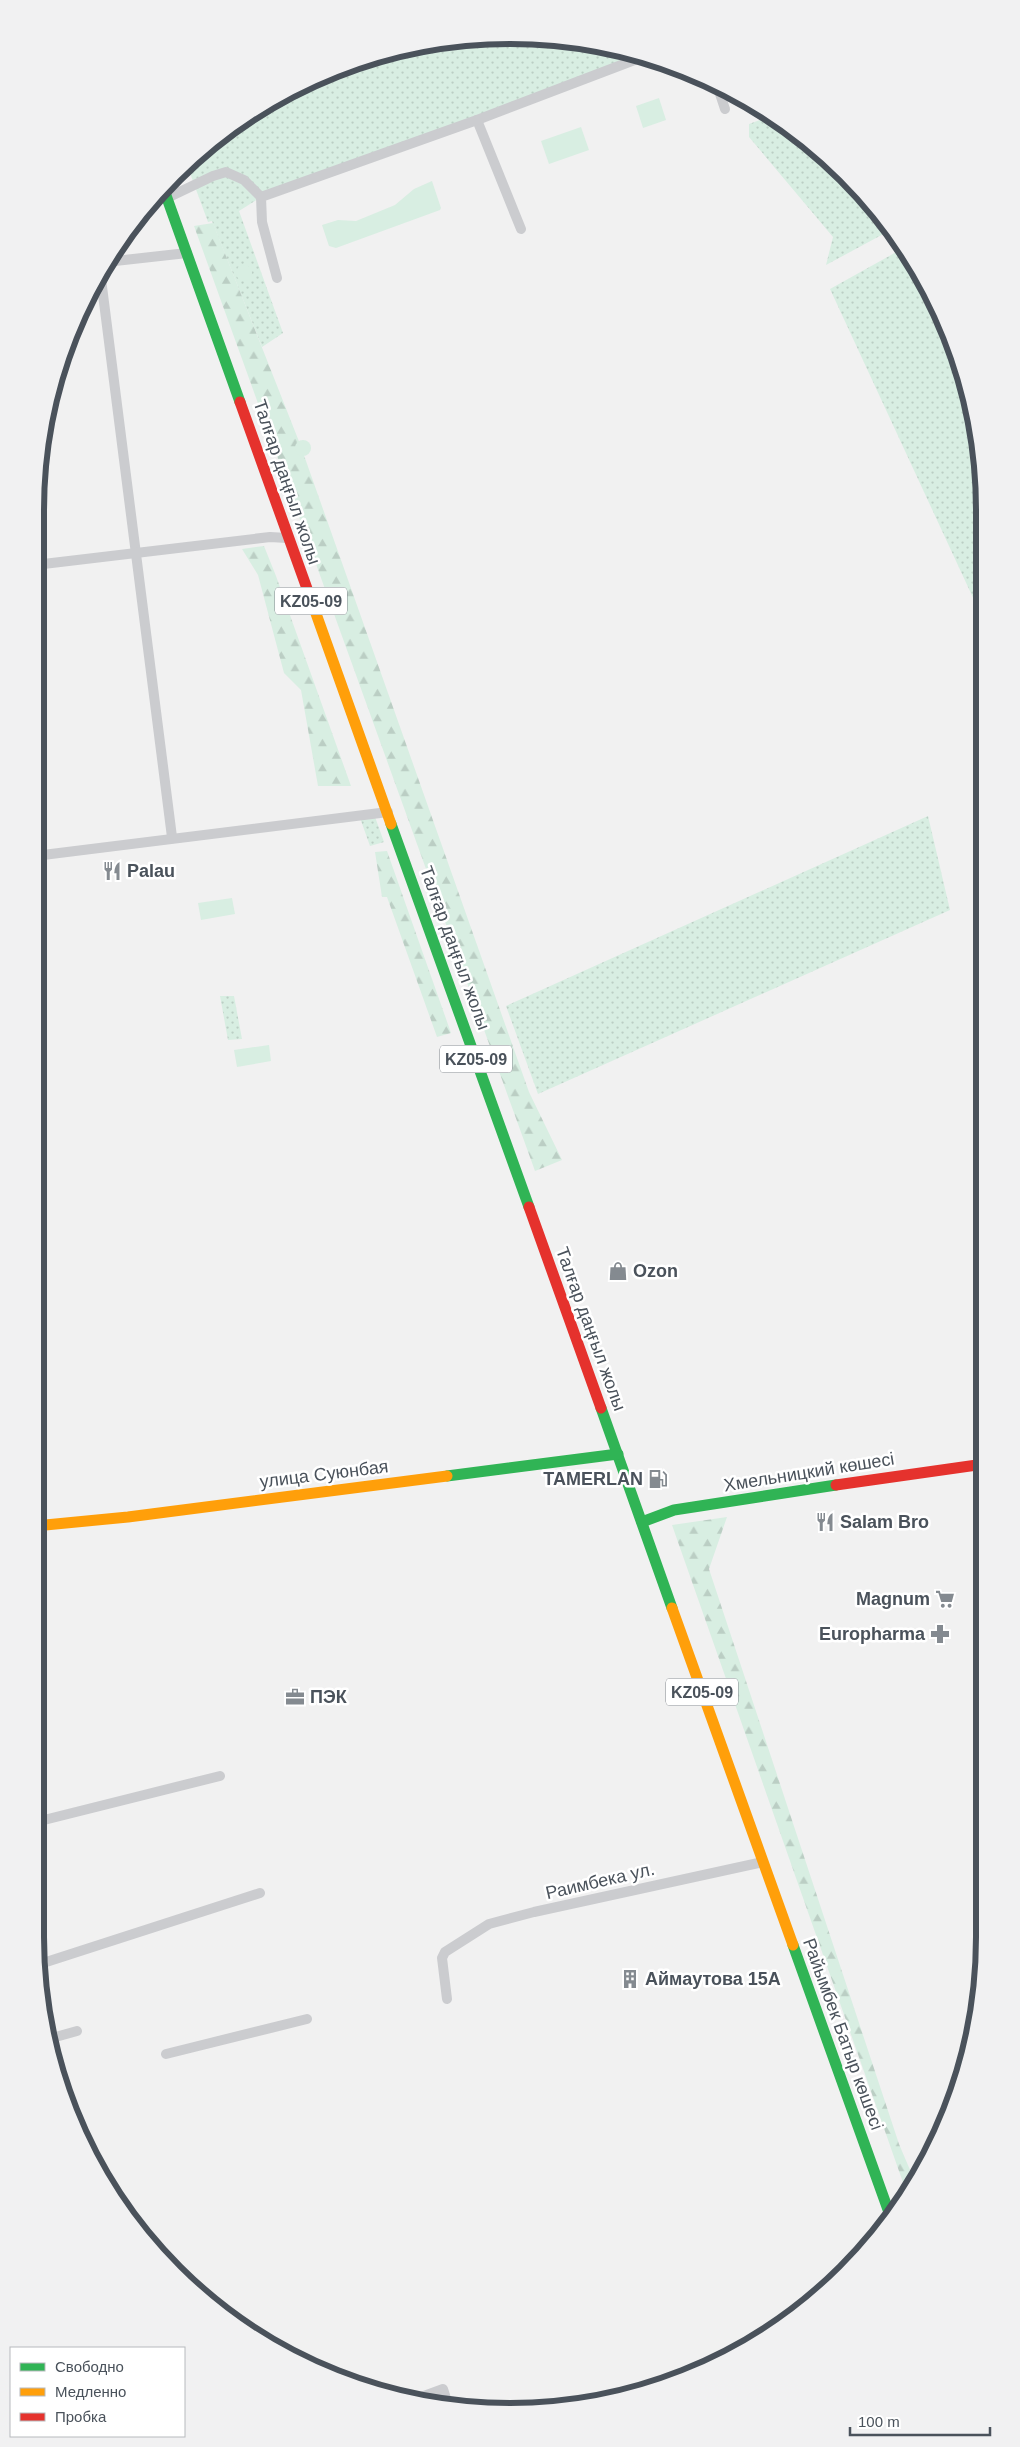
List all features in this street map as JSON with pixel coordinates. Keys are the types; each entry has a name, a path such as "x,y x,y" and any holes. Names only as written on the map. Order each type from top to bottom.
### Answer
{"main road":[{"name":"Талғар даңғыл жолы","path":"166,195 763,1862"},
{"name":"улица Суюнбая","path":"44,1525 128,1517 618,1454"},
{"name":"Хмельницкий көшесі","path":"642,1522 684,1509 797,1490 976,1465"},
{"name":"Райымбек Батыр көшесі","path":"763,1862 888,2210"}],"street":[{"path":"261,197 478,120 633,61"},
{"path":"720,94 726,109"},
{"path":"478,120 520,229"},
{"path":"170,191 226,172 244,180 261,197 262,222 277,278"},
{"path":"116,261 187,253"},
{"path":"102,285 172,837"},
{"path":"44,565 270,537 288,538"},
{"path":"44,855 172,837 388,812"},
{"path":"44,1820 220,1776"},
{"name":"Раимбека ул.","path":"447,1999 442,1958 451,1947 489,1924 534,1912 763,1862"},
{"path":"45,1962 260,1893"},
{"path":"166,2054 307,2019"},
{"path":"55,2037 77,2031"},
{"path":"427,2395 443,2390 446,2398"}],"green space":[{"path":"510,44 571,48 633,60 261,197 239,211 283,333 262,347 212,221 208,222 189,171 226,140 277,106 332,79 360,68 419,53 449,48"},
{"path":"659,98 666,120 643,128 636,106"},
{"path":"764,119 794,140 840,180 885,233 826,265 833,237 749,137 749,124"},
{"path":"581,127 589,150 549,164 541,141"},
{"path":"432,181 440,210 336,248 329,246 322,225 338,220 356,221 395,205 414,189"},
{"path":"213,223 300,444 529,1092 562,1160 535,1171 194,226"},
{"path":"898,251 914,277 941,332 952,360 960,389 972,449 976,510 976,604 830,289"},
{"path":"244,265 252,273 244,281 236,273"},
{"path":"303,440 311,448 303,456 295,448"},
{"path":"264,546 351,786 318,786 301,690 284,673 258,575 242,549"},
{"path":"374,814 384,842 370,846 359,815"},
{"path":"928,816 950,910 538,1094 506,1006"},
{"path":"387,851 451,1033 437,1037 387,897 382,897 375,852"},
{"path":"232,898 235,914 201,920 198,903"},
{"path":"220,996 234,996 242,1039 228,1040"},
{"path":"269,1045 271,1061 237,1067 234,1050"},
{"path":"727,1517 709,1569 899,2144 912,2174 904,2186 672,1525"}],"traffic: fast":[{"path":"166,195 240,402"},
{"path":"391,824 529,1207"},
{"path":"601,1408 672,1608"},
{"path":"447,1476 618,1454"},
{"path":"642,1522 674,1510 836,1485"},
{"path":"793,1945 888,2210"}],"traffic: slow":[{"path":"314,608 391,824"},
{"path":"44,1525 128,1517 447,1476"},
{"path":"672,1608 793,1945"}],"traffic: jam":[{"path":"240,402 314,608"},
{"path":"529,1207 601,1408"},
{"path":"836,1485 976,1465"}],"place":[{"name":"Palau","path":"112,871"},
{"name":"Ozon","path":"618,1271"},
{"name":"TAMERLAN","path":"658,1479"},
{"name":"Salam Bro","path":"825,1522"},
{"name":"Magnum","path":"945,1599"},
{"name":"Europharma","path":"940,1634"},
{"name":"ПЭК","path":"295,1697"},
{"name":"Аймаутова 15А","path":"630,1979"}]}
